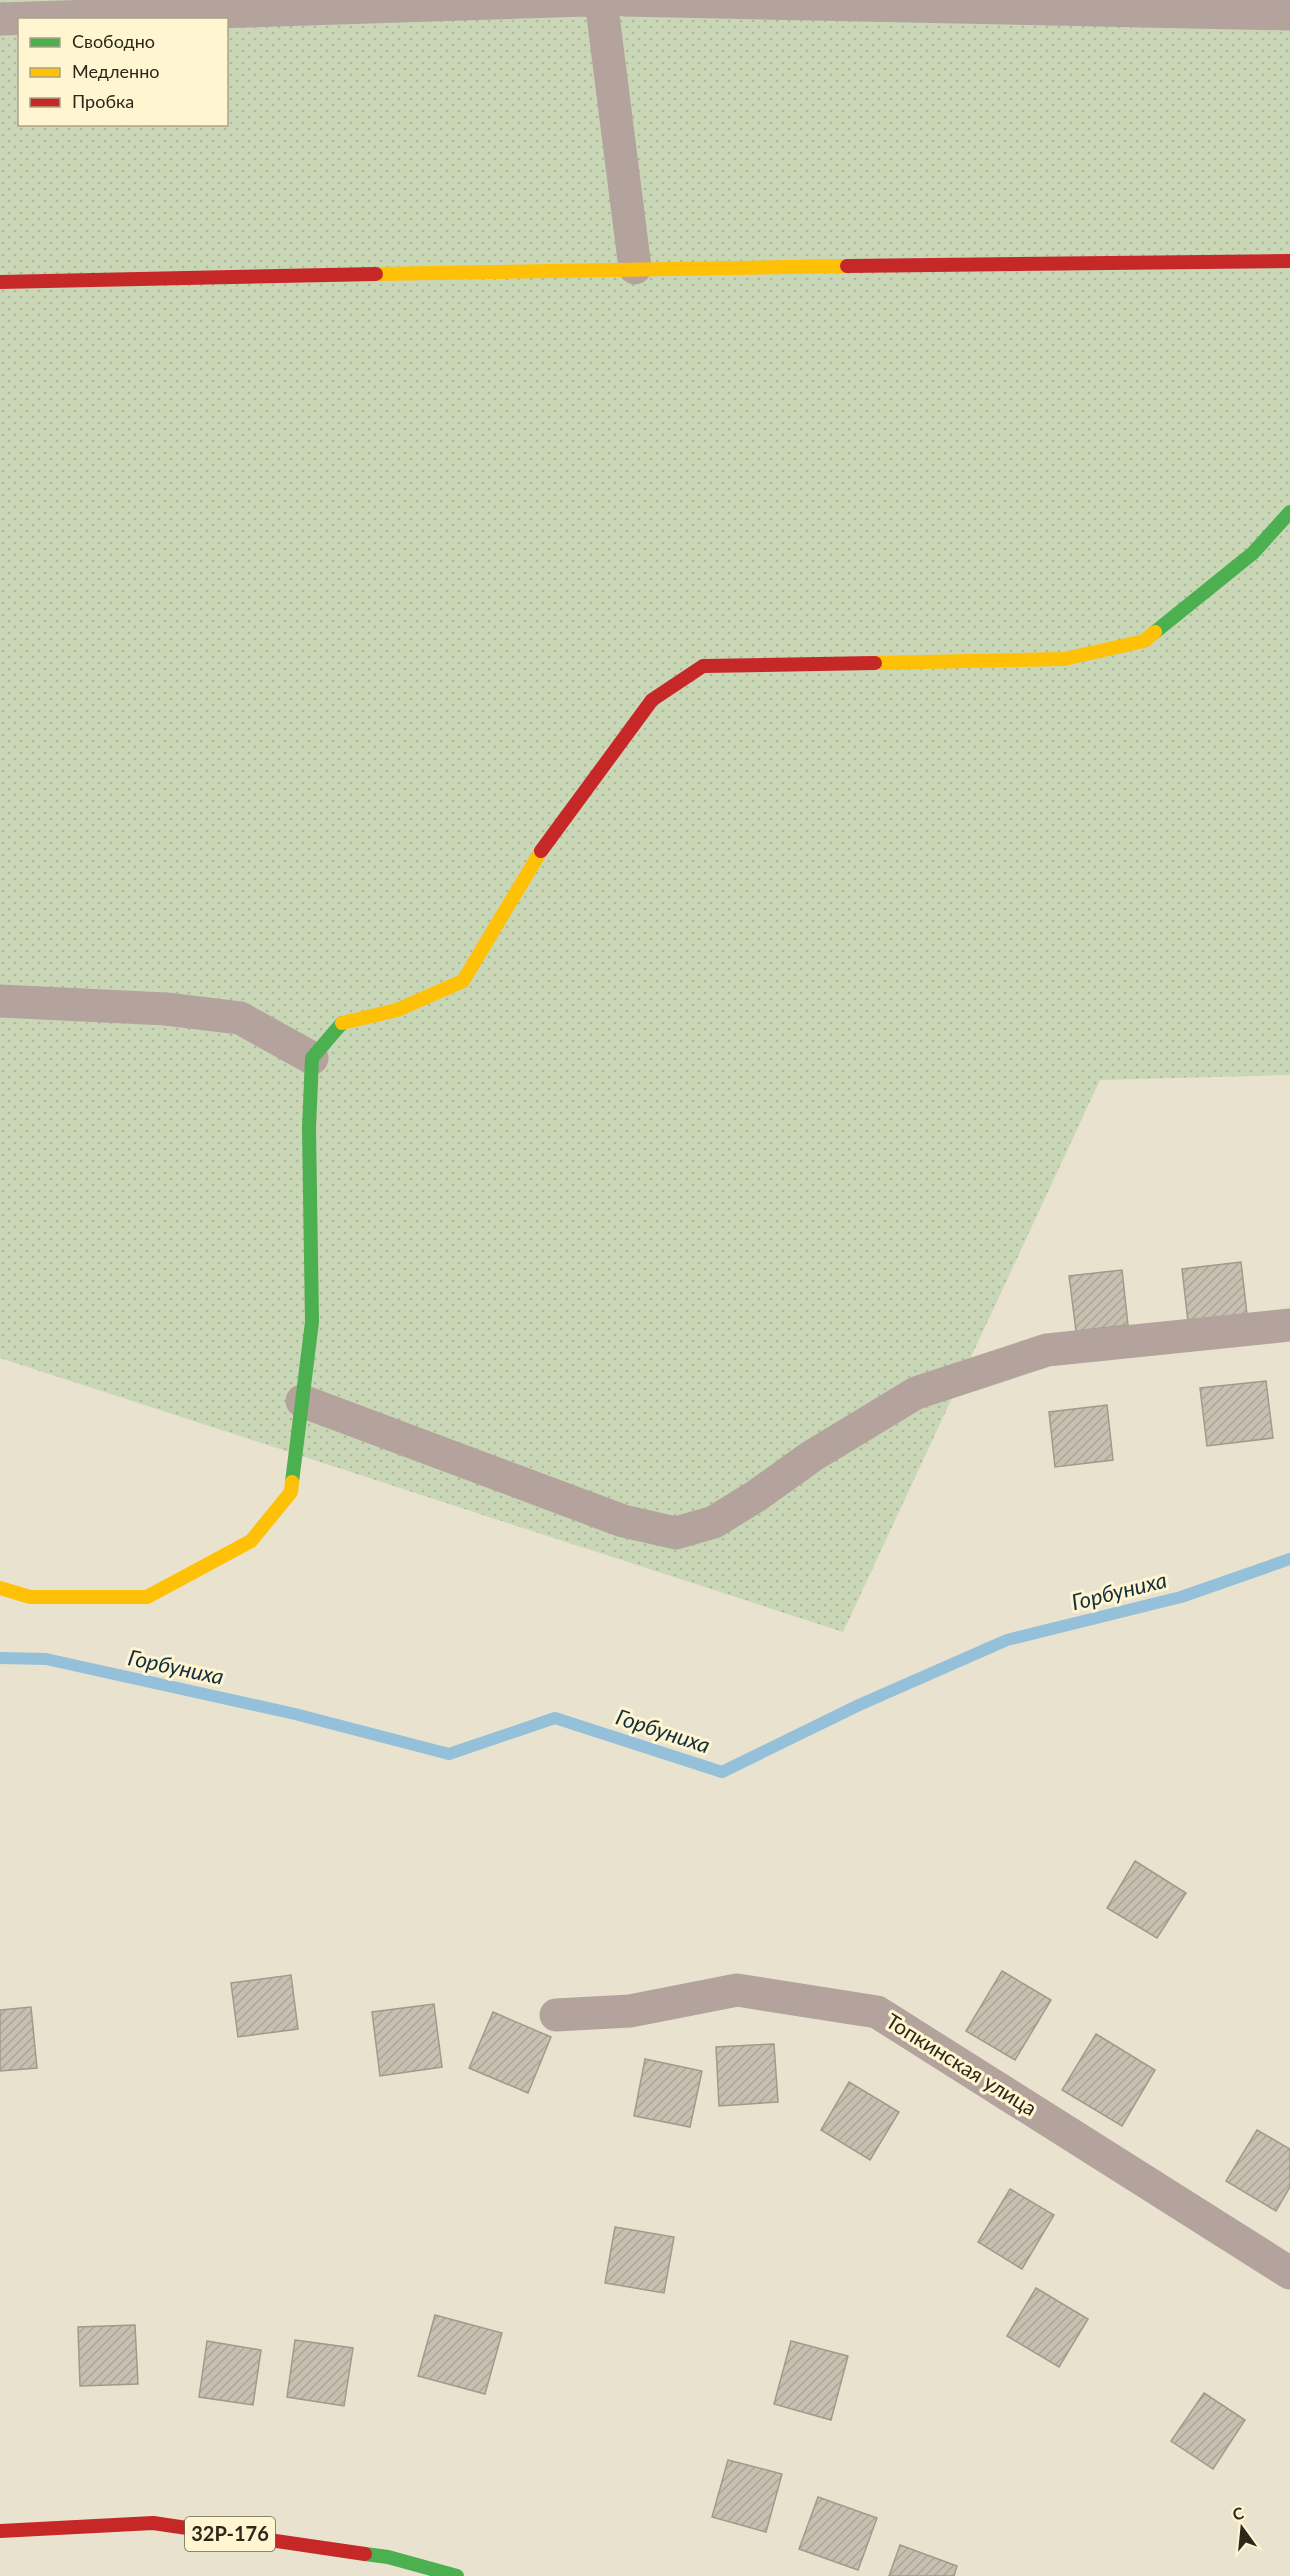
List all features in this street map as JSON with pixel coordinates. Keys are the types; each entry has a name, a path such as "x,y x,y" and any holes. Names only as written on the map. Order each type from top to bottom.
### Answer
{"street":[{"path":"31,18 586,0"},
{"path":"601,0 635,268"},
{"path":"624,0 1290,14"},
{"path":"0,19 18,18"},
{"path":"0,282 635,268 1290,261"},
{"path":"0,1588 30,1597 147,1597 252,1541 291,1492 312,1322 309,1128 312,1058 342,1023 397,1010 463,981 535,859 652,700 703,666 1064,659 1144,641 1253,553 1290,512"},
{"path":"0,1001 166,1009 240,1017 312,1058"},
{"path":"302,1401 623,1521 675,1533 714,1522 756,1496 812,1456 915,1393 1047,1350 1290,1325"},
{"name":"Топкинская улица","path":"556,2015 630,2011 736,1990 877,2012 1290,2273"},
{"name":"32Р-176","path":"0,2531 153,2523 388,2557 457,2576"}],"green space":[{"path":"0,0 1290,0 1290,1075 1100,1080 843,1632 0,1358"}],"building":[{"path":"1241,1262 1247,1314 1188,1322 1182,1269"},
{"path":"1122,1270 1128,1325 1076,1331 1069,1276"},
{"path":"1266,1381 1273,1438 1207,1446 1200,1388"},
{"path":"1107,1405 1113,1460 1055,1467 1049,1412"},
{"path":"1135,1861 1186,1893 1157,1938 1107,1908"},
{"path":"1002,1971 1051,2000 1015,2060 966,2031"},
{"path":"291,1975 298,2029 238,2037 231,1983"},
{"path":"434,2004 442,2067 380,2076 372,2012"},
{"path":"31,2007 37,2068 0,2071 0,2010"},
{"path":"493,2012 551,2037 528,2093 469,2068"},
{"path":"1096,2034 1155,2070 1122,2126 1062,2090"},
{"path":"774,2044 778,2102 719,2106 716,2047"},
{"path":"645,2059 702,2071 690,2127 634,2116"},
{"path":"849,2082 899,2112 870,2160 821,2130"},
{"path":"1257,2130 1290,2149 1290,2187 1276,2211 1226,2181"},
{"path":"1010,2189 1054,2215 1022,2269 978,2242"},
{"path":"615,2227 674,2237 664,2293 605,2283"},
{"path":"1036,2288 1088,2319 1059,2367 1007,2336"},
{"path":"435,2315 502,2333 485,2394 418,2376"},
{"path":"135,2325 138,2384 80,2386 78,2327"},
{"path":"295,2340 353,2348 344,2406 287,2397"},
{"path":"207,2341 261,2350 253,2405 199,2397"},
{"path":"791,2341 848,2356 831,2420 774,2404"},
{"path":"1204,2393 1245,2420 1213,2469 1171,2441"},
{"path":"728,2460 782,2474 766,2532 712,2517"},
{"path":"818,2497 877,2518 858,2570 799,2549"},
{"path":"900,2545 957,2566 954,2576 889,2576"}],"waterway":[{"name":"Горбуниха","path":"0,1658 46,1659 295,1714 449,1754 555,1718 722,1772 859,1705 1007,1640 1181,1597 1290,1559"}],"traffic: fast":[{"path":"1155,632 1253,553 1290,512"},
{"path":"292,1482 312,1322 309,1128 312,1058 342,1023"},
{"path":"365,2554 388,2557 457,2576"}],"traffic: slow":[{"path":"376,274 847,266"},
{"path":"875,663 1064,659 1144,641 1155,632"},
{"path":"342,1023 397,1010 463,981 541,851"},
{"path":"0,1588 30,1597 147,1597 251,1541 291,1492 292,1482"}],"traffic: jam":[{"path":"847,266 1290,261"},
{"path":"0,282 376,274"},
{"path":"541,851 652,700 703,666 875,663"},
{"path":"0,2531 153,2523 365,2554"}]}
